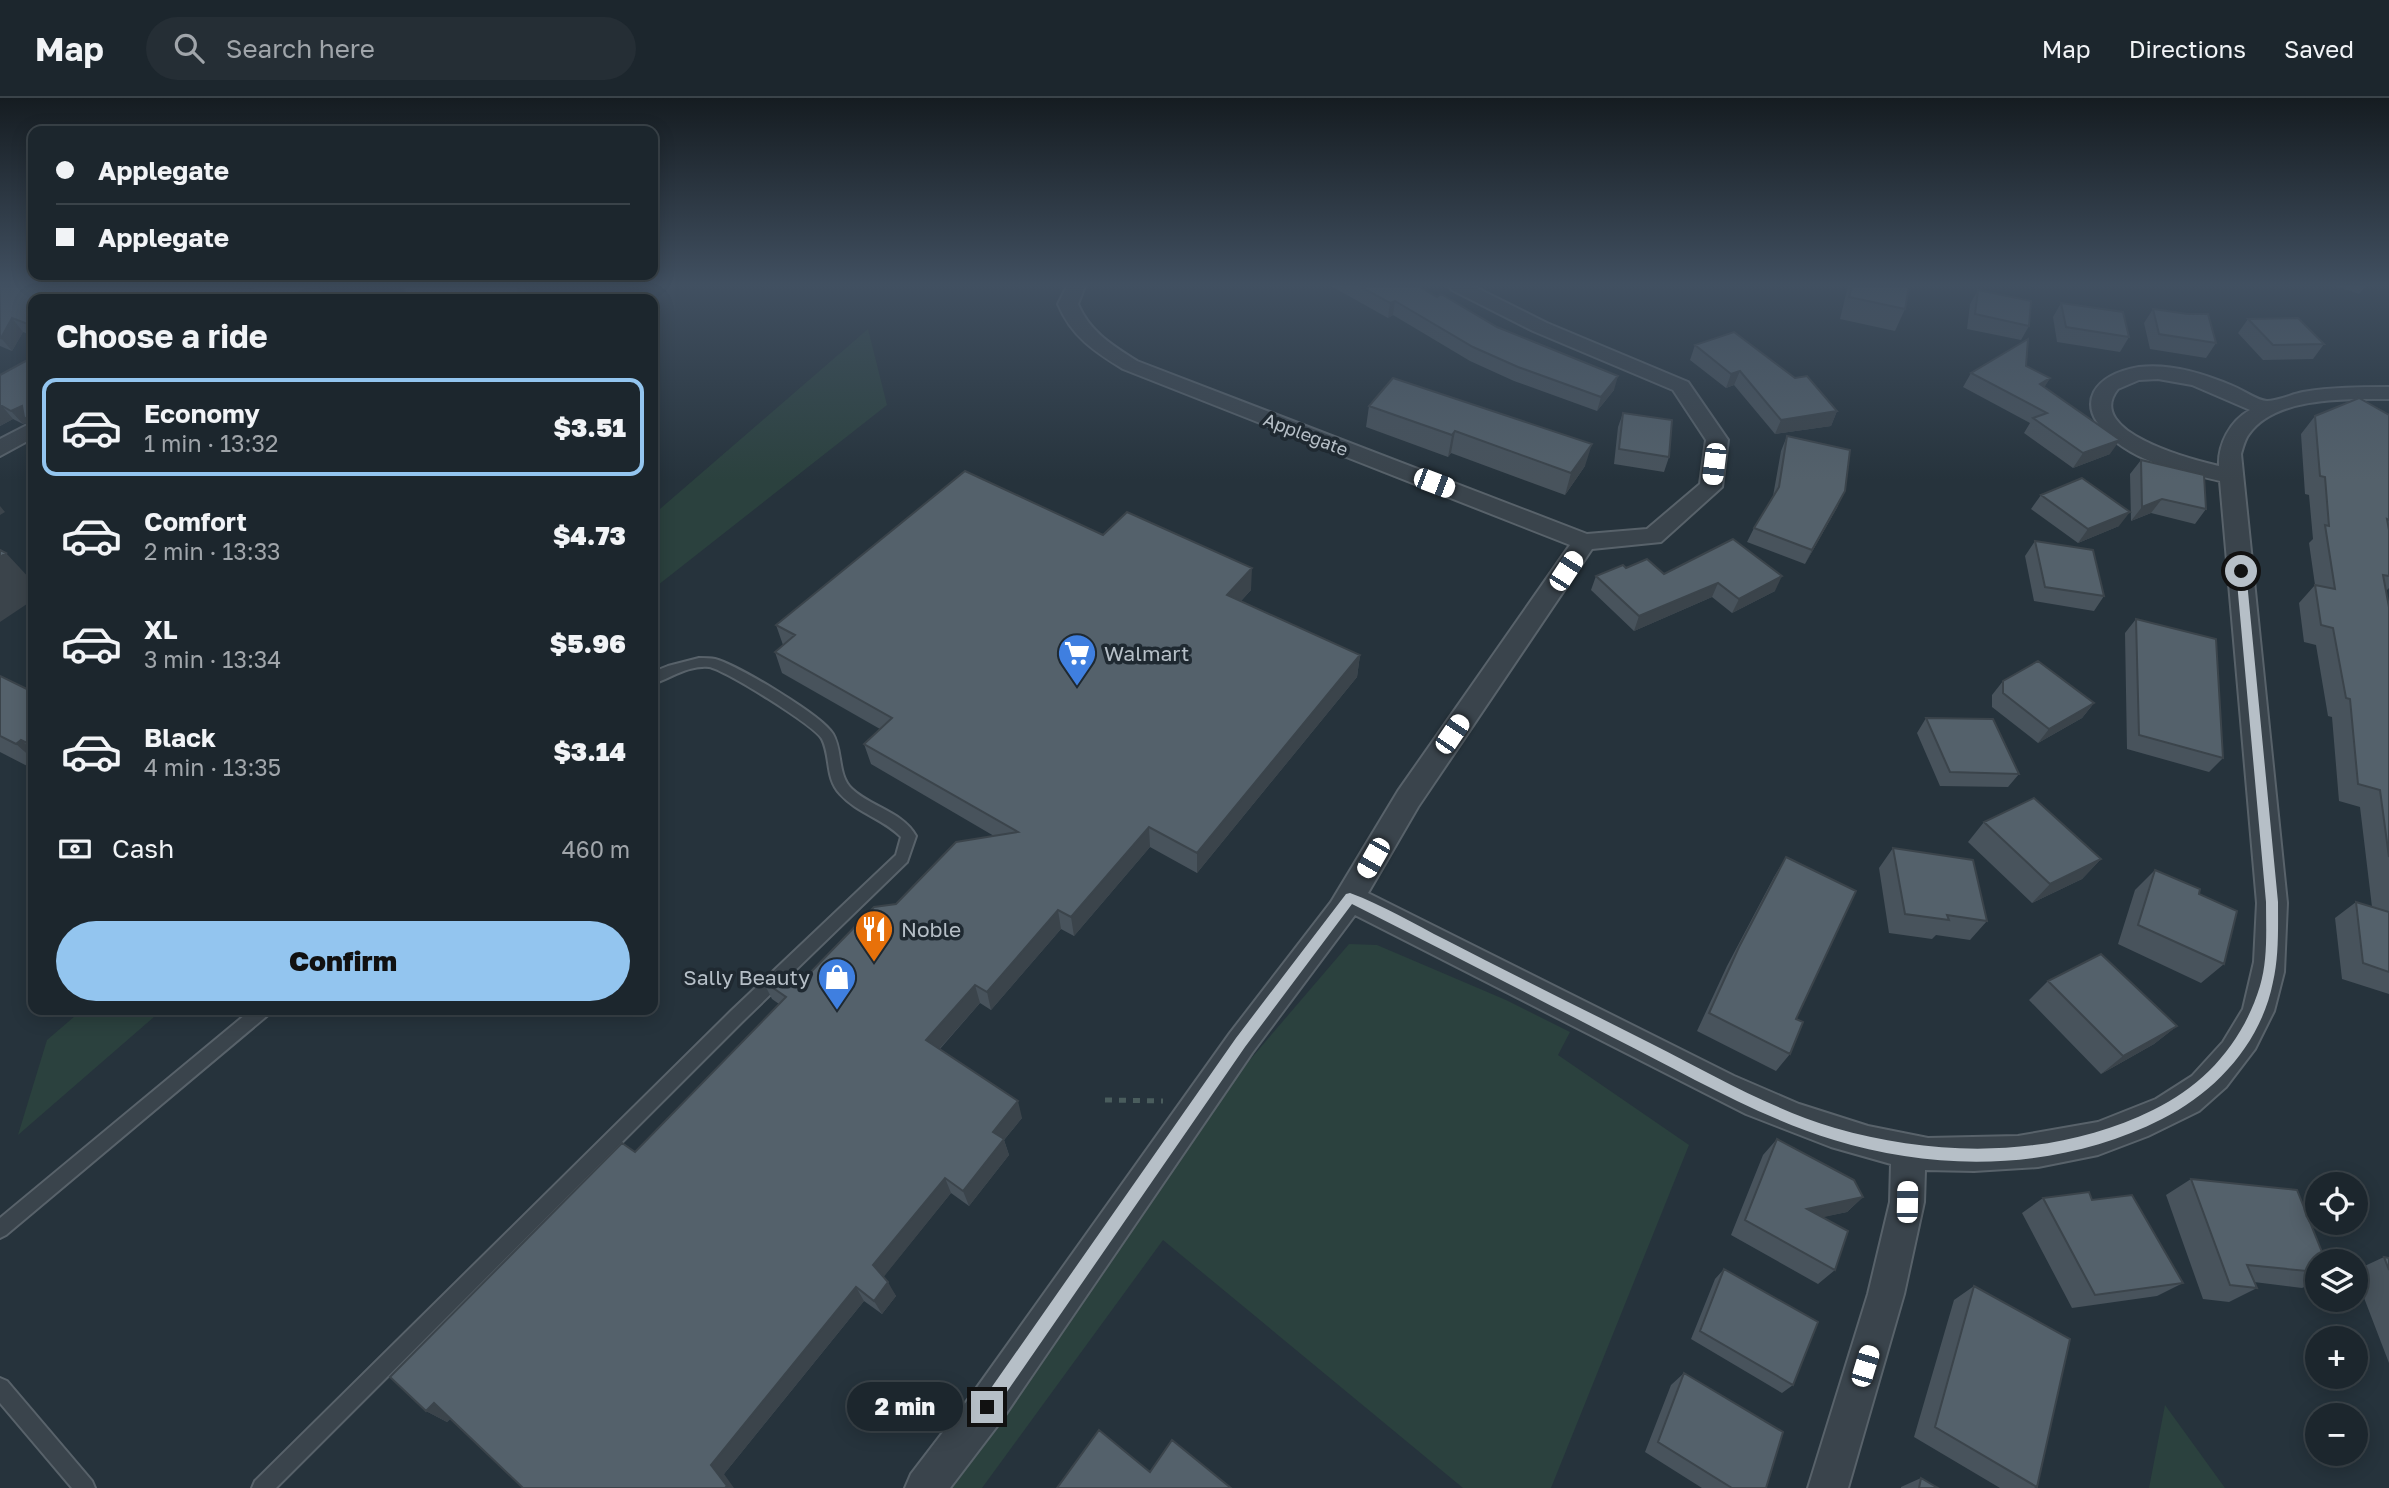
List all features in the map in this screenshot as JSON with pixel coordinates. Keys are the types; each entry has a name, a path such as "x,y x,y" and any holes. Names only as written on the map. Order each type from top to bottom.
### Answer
{"street":[{"name":"Applegate","path":"1108,351 1130,365 1585,542 1653,536 1711,487 1717,440 1681,386 1597,351"},
{"path":"2231,476 2151,454 2129,441 2106,419 2100,402 2105,387 2119,378 2134,375 2177,375 2215,386 2264,410"},
{"path":"1350,898 1754,1102 1833,1134 1908,1152 1962,1155 2022,1153 2074,1146 2131,1128 2180,1103 2203,1087 2225,1063 2250,1028 2267,985 2272,950 2272,902 2231,476 2230,454 2235,437 2264,410 2299,399 2335,393 2389,393"},
{"path":"0,449 28,432"},
{"path":"925,1488 987,1407 1208,1090 1350,898 1408,799 1585,542"},
{"path":"1828,1488 1886,1294 1907,1202 1908,1152"}],"lane":[{"path":"262,1488 737,1017 902,858 909,836 899,824 846,792 835,773 831,747 824,731 796,709 713,663 663,670 658,674"},
{"path":"0,1229 256,1015"},
{"path":"0,1388 85,1488"}],"path":[{"path":"1105,1100 1156,1103 1208,1090"}],"green space":[{"path":"843,351 873,351 887,405 658,585 658,511"},
{"path":"1349,944 1377,945 1506,1000 1570,1032 1558,1055 1689,1145 1551,1488 1463,1488 1163,1240 982,1488 945,1488 1248,1062"},
{"path":"76,1015 156,1015 18,1135 47,1040"},
{"path":"2165,1405 2225,1488 2149,1488"}],"building":[{"path":"1482,351 1556,351 1618,376 1601,397"},
{"path":"1702,351 1759,351 1795,378 1807,376 1837,411 1781,420 1740,371 1731,374"},
{"path":"2008,351 2027,351 2026,366 2050,378 2040,384 2120,440 2083,453 2033,418 2047,413 1971,373"},
{"path":"28,360 28,419 24,417 22,406 11,411 0,406 0,375"},
{"path":"1393,378 1592,444 1571,473 1455,431 1452,435 1369,406"},
{"path":"2359,398 2389,415 2389,576 2383,575 2389,607 2389,857 2380,790 2358,784 2350,699 2346,698 2333,628 2321,625 2315,585 2335,589 2325,525 2329,526 2325,477 2320,476 2315,416"},
{"path":"1623,413 1672,420 1669,457 1619,449"},
{"path":"1787,436 1850,450 1845,491 1812,550 1754,528 1779,487"},
{"path":"2141,460 2204,475 2206,509 2162,499 2142,507"},
{"path":"965,471 1103,535 1127,512 1252,568 1227,595 1360,655 1197,853 1149,827 1071,917 1058,910 987,992 975,985 926,1040 1018,1101 993,1132 1004,1139 963,1191 945,1178 873,1265 888,1282 874,1301 856,1287 711,1465 727,1486 725,1488 523,1488 434,1403 426,1411 390,1377 622,1143 635,1152 786,997 763,981 806,977 874,907 896,904 956,842 1018,832 864,744 892,718 775,652 795,635 776,625"},
{"path":"2082,478 2130,512 2088,529 2041,495"},
{"path":"1733,539 1782,576 1739,599 1718,583 1639,616 1596,576 1647,559 1664,574"},
{"path":"2035,541 2093,550 2104,596 2045,587"},
{"path":"2136,619 2216,639 2223,758 2139,735"},
{"path":"2038,661 2094,703 2049,729 2003,693 2003,681"},
{"path":"0,676 28,690 28,744 21,740 16,744 0,736"},
{"path":"1926,718 1993,719 2019,774 1950,772"},
{"path":"2034,798 2101,859 2050,884 1984,822"},
{"path":"1893,848 1973,860 1987,921 1947,915 1949,920 1905,914"},
{"path":"1786,857 1856,891 1796,1019 1803,1022 1790,1054 1709,1013 1739,947"},
{"path":"2155,870 2200,889 2199,894 2237,911 2224,964 2138,925"},
{"path":"2356,902 2389,912 2389,972 2363,963"},
{"path":"2101,954 2177,1026 2123,1056 2048,981"},
{"path":"1777,1139 1854,1180 1863,1197 1807,1209 1848,1231 1835,1270 1745,1220"},
{"path":"2191,1179 2297,1190 2305,1210 2305,1235 2315,1235 2321,1249 2305,1249 2305,1271 2247,1265 2257,1288 2230,1285"},
{"path":"2089,1192 2092,1200 2132,1195 2183,1283 2095,1295 2043,1198"},
{"path":"1724,1269 1818,1322 1793,1385 1700,1331"},
{"path":"1974,1286 2070,1339 2037,1487 1935,1427"},
{"path":"1684,1373 1783,1432 1766,1488 1732,1488 1658,1442"},
{"path":"1099,1430 1150,1472 1172,1440 1231,1488 1057,1488"},
{"path":"1921,1478 1938,1488 1919,1488"}],"place":[{"name":"Walmart","path":"1077,687"},
{"name":"Noble","path":"874,963"},
{"name":"Sally Beauty","path":"837,1011"}],"route":[{"path":"987,1407 1241,1043 1350,898 1754,1102 1833,1134 1908,1152 1962,1155 2022,1153 2074,1146 2131,1128 2180,1103 2203,1087 2225,1063 2250,1028 2267,985 2272,950 2272,902 2241,571"}]}
